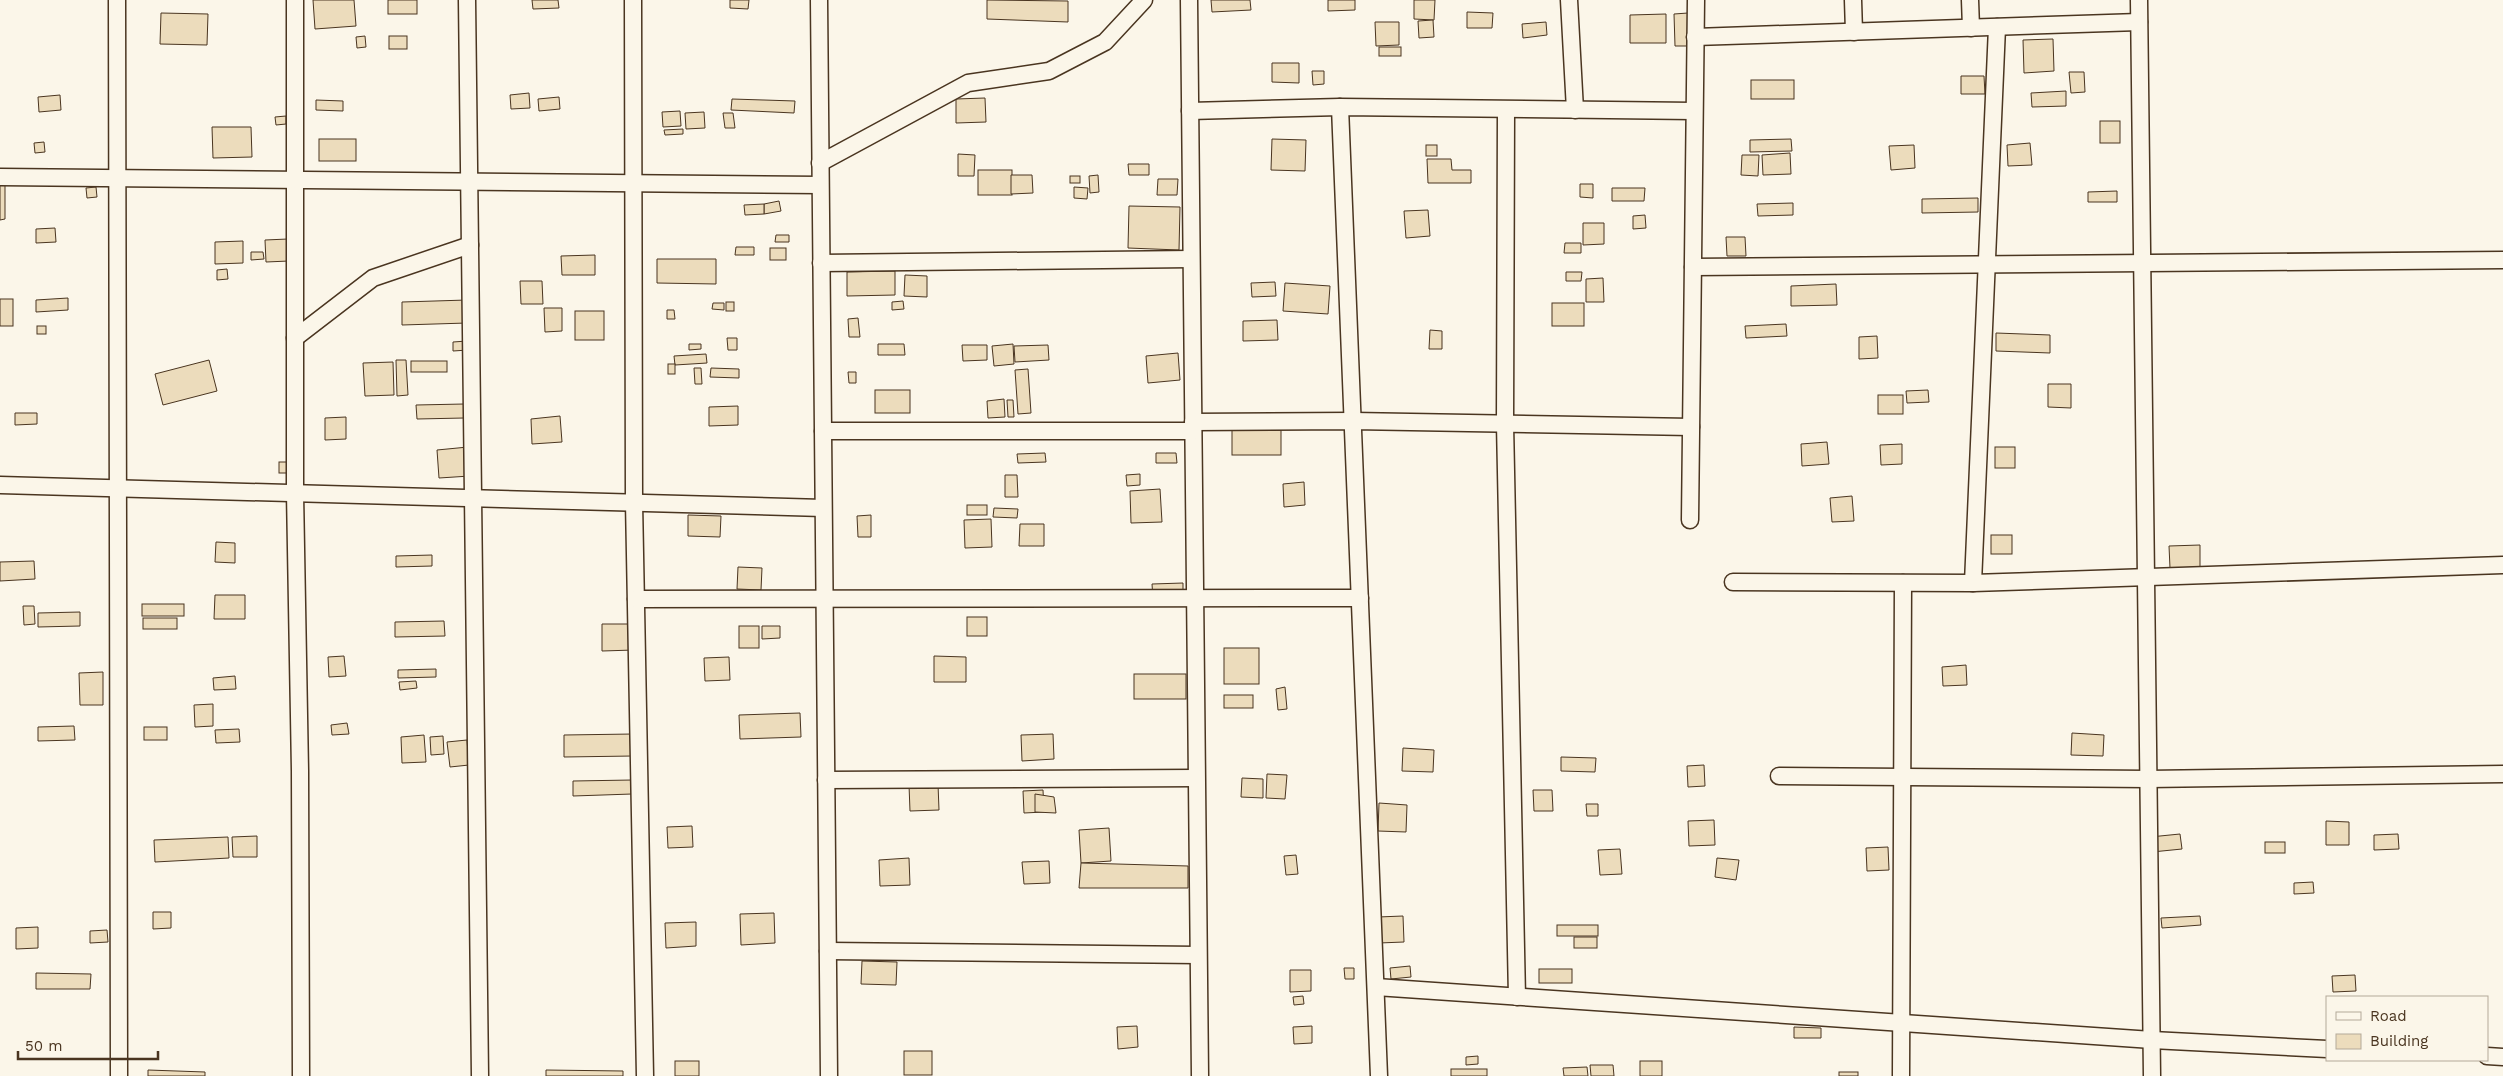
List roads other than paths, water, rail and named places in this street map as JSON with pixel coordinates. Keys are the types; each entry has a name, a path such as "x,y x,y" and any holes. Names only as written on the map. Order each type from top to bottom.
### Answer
{"street":[{"path":"117,0 119,1076"},
{"path":"295,0 295,493 300,771 301,1076"},
{"path":"467,0 480,1076"},
{"path":"633,0 634,502 645,1076"},
{"path":"818,0 829,1076"},
{"path":"820,163 968,83 1049,71 1105,42 1144,0"},
{"path":"1189,0 1200,1076"},
{"path":"1569,0 1575,110"},
{"path":"1690,520 1696,0"},
{"path":"1853,0 1854,32"},
{"path":"1970,0 1971,28"},
{"path":"2139,0 2152,1076"},
{"path":"1696,38 2139,22"},
{"path":"1973,583 1997,27"},
{"path":"1190,111 1340,107 1694,112"},
{"path":"1340,107 1379,1076"},
{"path":"1506,110 1505,424 1517,997"},
{"path":"0,177 820,185"},
{"path":"295,338 373,278 470,245"},
{"path":"821,263 1191,259"},
{"path":"1693,267 2503,260"},
{"path":"822,432 1193,426 1353,421 1691,427"},
{"path":"0,484 823,508"},
{"path":"1733,582 1973,583 2503,565"},
{"path":"1902,1076 1904,583"},
{"path":"636,599 1360,598"},
{"path":"1779,776 2148,779 2503,774"},
{"path":"826,780 1196,778"},
{"path":"828,950 1198,955"},
{"path":"1376,987 2152,1040 2326,1049"},
{"path":"2488,1056 2503,1057"}]}
